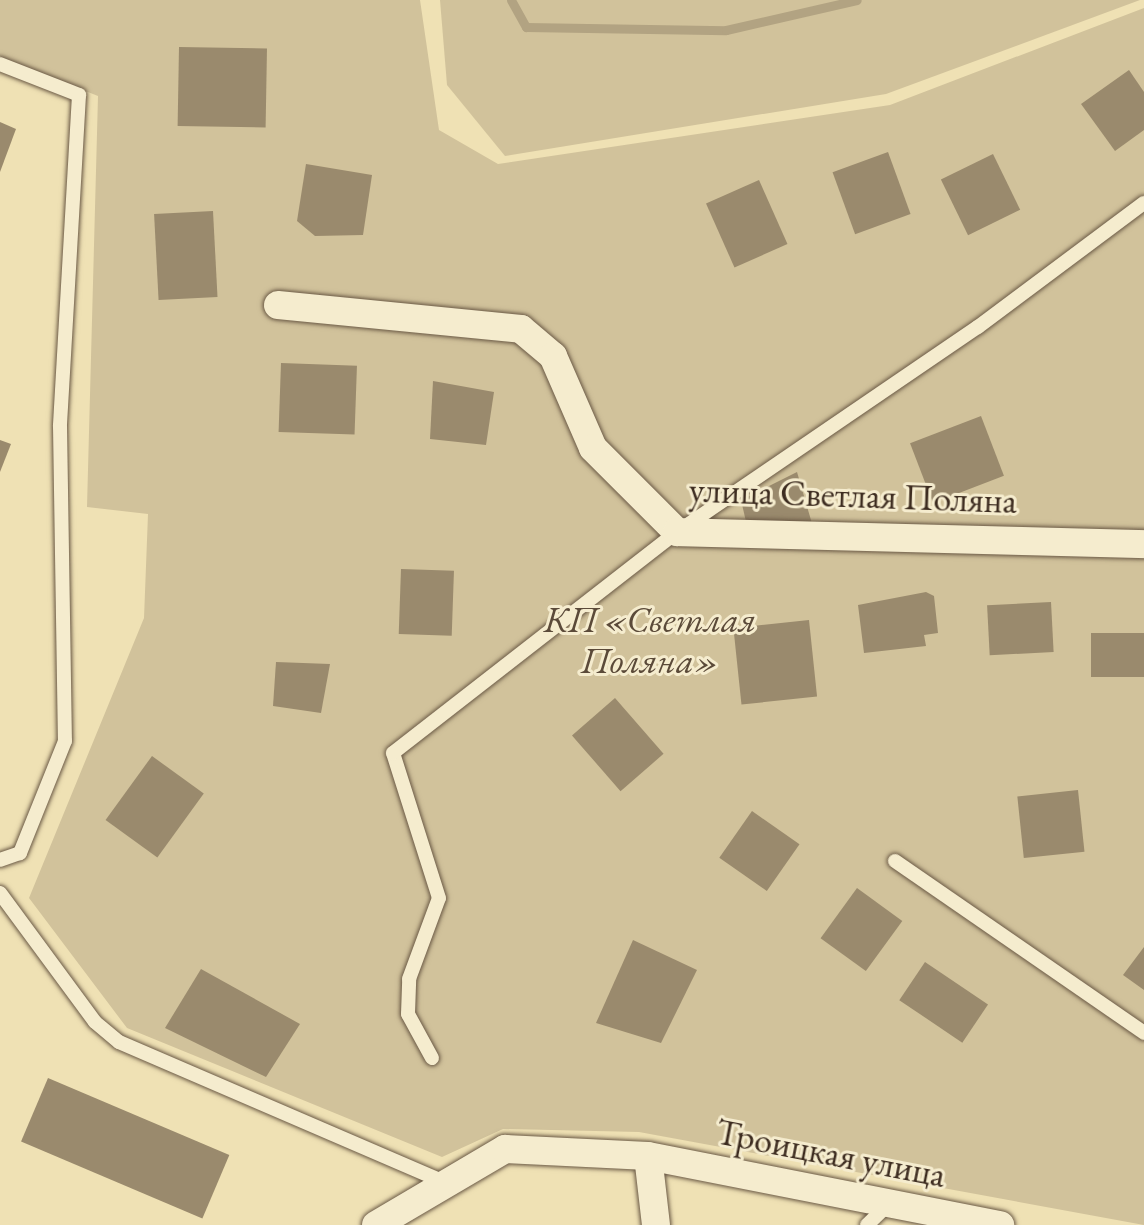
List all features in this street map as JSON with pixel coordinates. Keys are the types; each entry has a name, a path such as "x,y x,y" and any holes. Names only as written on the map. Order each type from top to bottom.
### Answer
{"street":[{"name":"улица Светлая Поляна","path":"278,305 521,329 553,356 593,448 677,532 1144,544"},
{"name":"Троицкая улица","path":"376,1225 444,1182 505,1149 648,1156 892,1201 1000,1225"},
{"path":"648,1156 656,1225"}],"lane":[{"path":"0,64 79,95 59,442 65,741 20,853 0,860"},
{"path":"432,1058 408,1014 409,979 439,898 393,753 677,532 978,327 1144,203"},
{"path":"895,861 1144,1033"},
{"path":"0,893 95,1022 119,1042 444,1182"},
{"path":"867,1225 892,1201"}],"green space":[{"name":"КП «Светлая Поляна»","path":"0,0 420,0 439,130 498,164 890,105 1144,8 1144,1225 639,1132 503,1129 442,1157 127,1028 29,898 144,618 148,514 87,507 98,96 0,57"},
{"path":"440,0 1140,0 886,94 505,156 447,85"}],"building":[{"path":"179,47 267,49 266,128 178,126"},
{"path":"1129,70 1144,92 1144,130 1115,151 1081,104"},
{"path":"0,122 16,129 0,172"},
{"path":"888,152 911,214 855,234 833,172"},
{"path":"993,154 1020,210 968,235 941,179"},
{"path":"306,164 372,175 363,235 315,236 297,221"},
{"path":"759,180 787,244 734,268 706,204"},
{"path":"213,211 218,297 159,300 154,214"},
{"path":"281,363 357,366 355,435 279,432"},
{"path":"433,381 494,392 486,445 430,439"},
{"path":"981,416 1004,476 933,503 910,443"},
{"path":"0,440 11,444 0,472"},
{"path":"797,472 813,527 747,526 741,500"},
{"path":"401,569 454,571 452,636 399,634"},
{"path":"926,592 934,596 938,633 924,635 926,646 864,653 858,605"},
{"path":"1051,602 1054,652 990,655 987,605"},
{"path":"809,620 817,697 741,705 733,628"},
{"path":"1091,633 1144,633 1144,677 1091,677"},
{"path":"276,662 330,664 321,713 273,706"},
{"path":"615,698 664,754 621,791 572,735"},
{"path":"152,756 204,794 157,858 106,820"},
{"path":"1078,790 1084,852 1024,858 1017,796"},
{"path":"752,811 800,844 767,891 719,858"},
{"path":"857,888 902,921 866,971 821,938"},
{"path":"633,940 697,970 661,1043 596,1023"},
{"path":"1144,947 1144,990 1123,975"},
{"path":"925,962 988,1004 962,1043 899,1000"},
{"path":"201,969 300,1024 266,1077 165,1028"},
{"path":"48,1078 229,1155 202,1218 21,1142"}],"waterway":[{"path":"511,0 526,27 726,30 857,0"}]}
